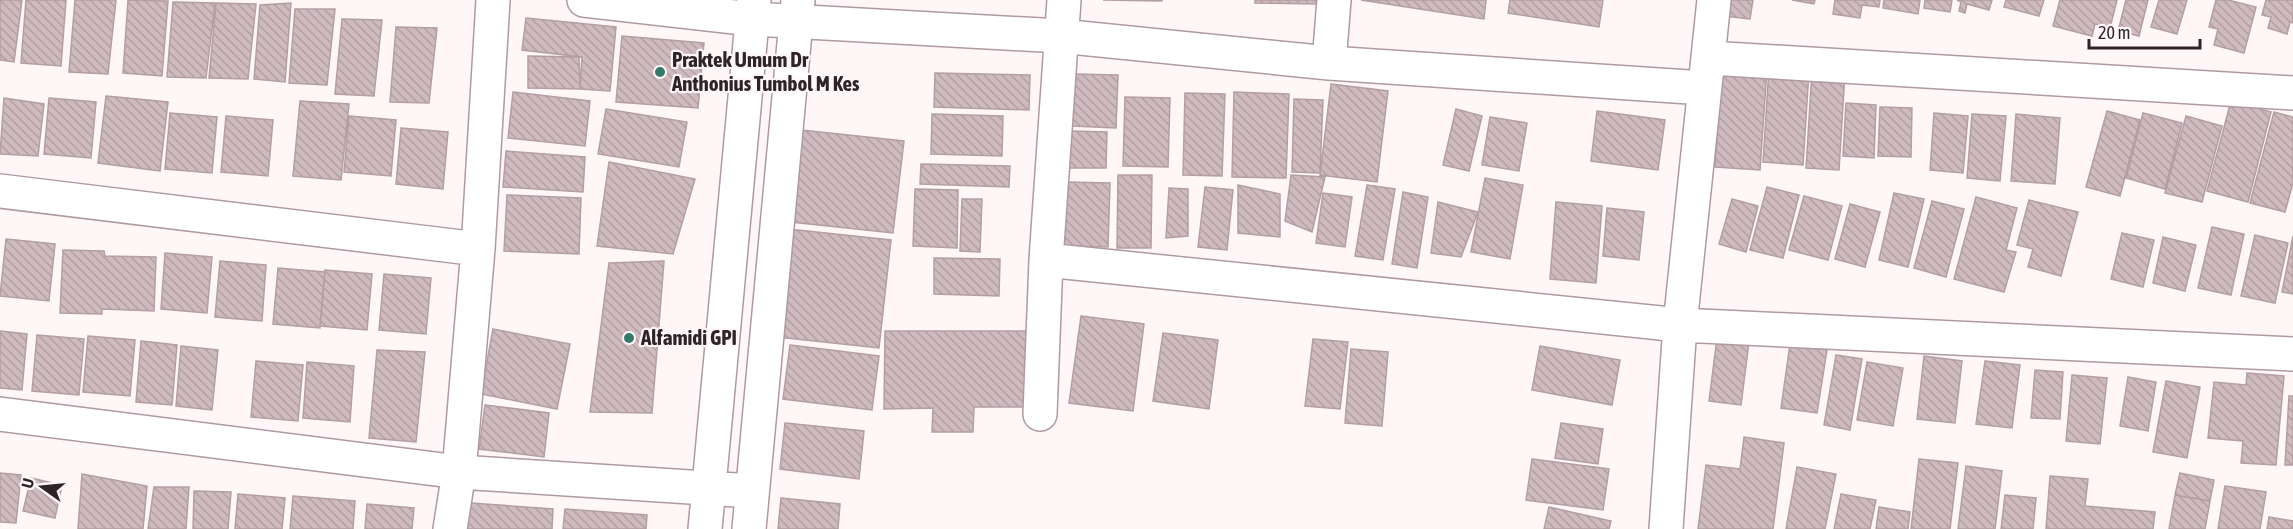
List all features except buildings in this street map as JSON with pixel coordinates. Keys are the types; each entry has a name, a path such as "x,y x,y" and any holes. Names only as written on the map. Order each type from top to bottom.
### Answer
{"street":[{"path":"450,529 459,472 478,249 494,0"},
{"path":"584,0 797,10 1329,63 2293,93"},
{"path":"1040,414 1046,260 1064,0"},
{"path":"1329,63 1334,0"},
{"path":"1666,529 1680,325 1714,0"},
{"path":"705,529 753,9"},
{"path":"749,529 797,10"},
{"path":"0,191 478,249"},
{"path":"1046,260 1680,325 2293,354"},
{"path":"0,414 459,472 752,491"}],"place":[{"name":"Praktek Umum Dr Anthonius Tumbol M Kes","path":"660,72"},
{"name":"Alfamidi GPI","path":"629,338"}]}
